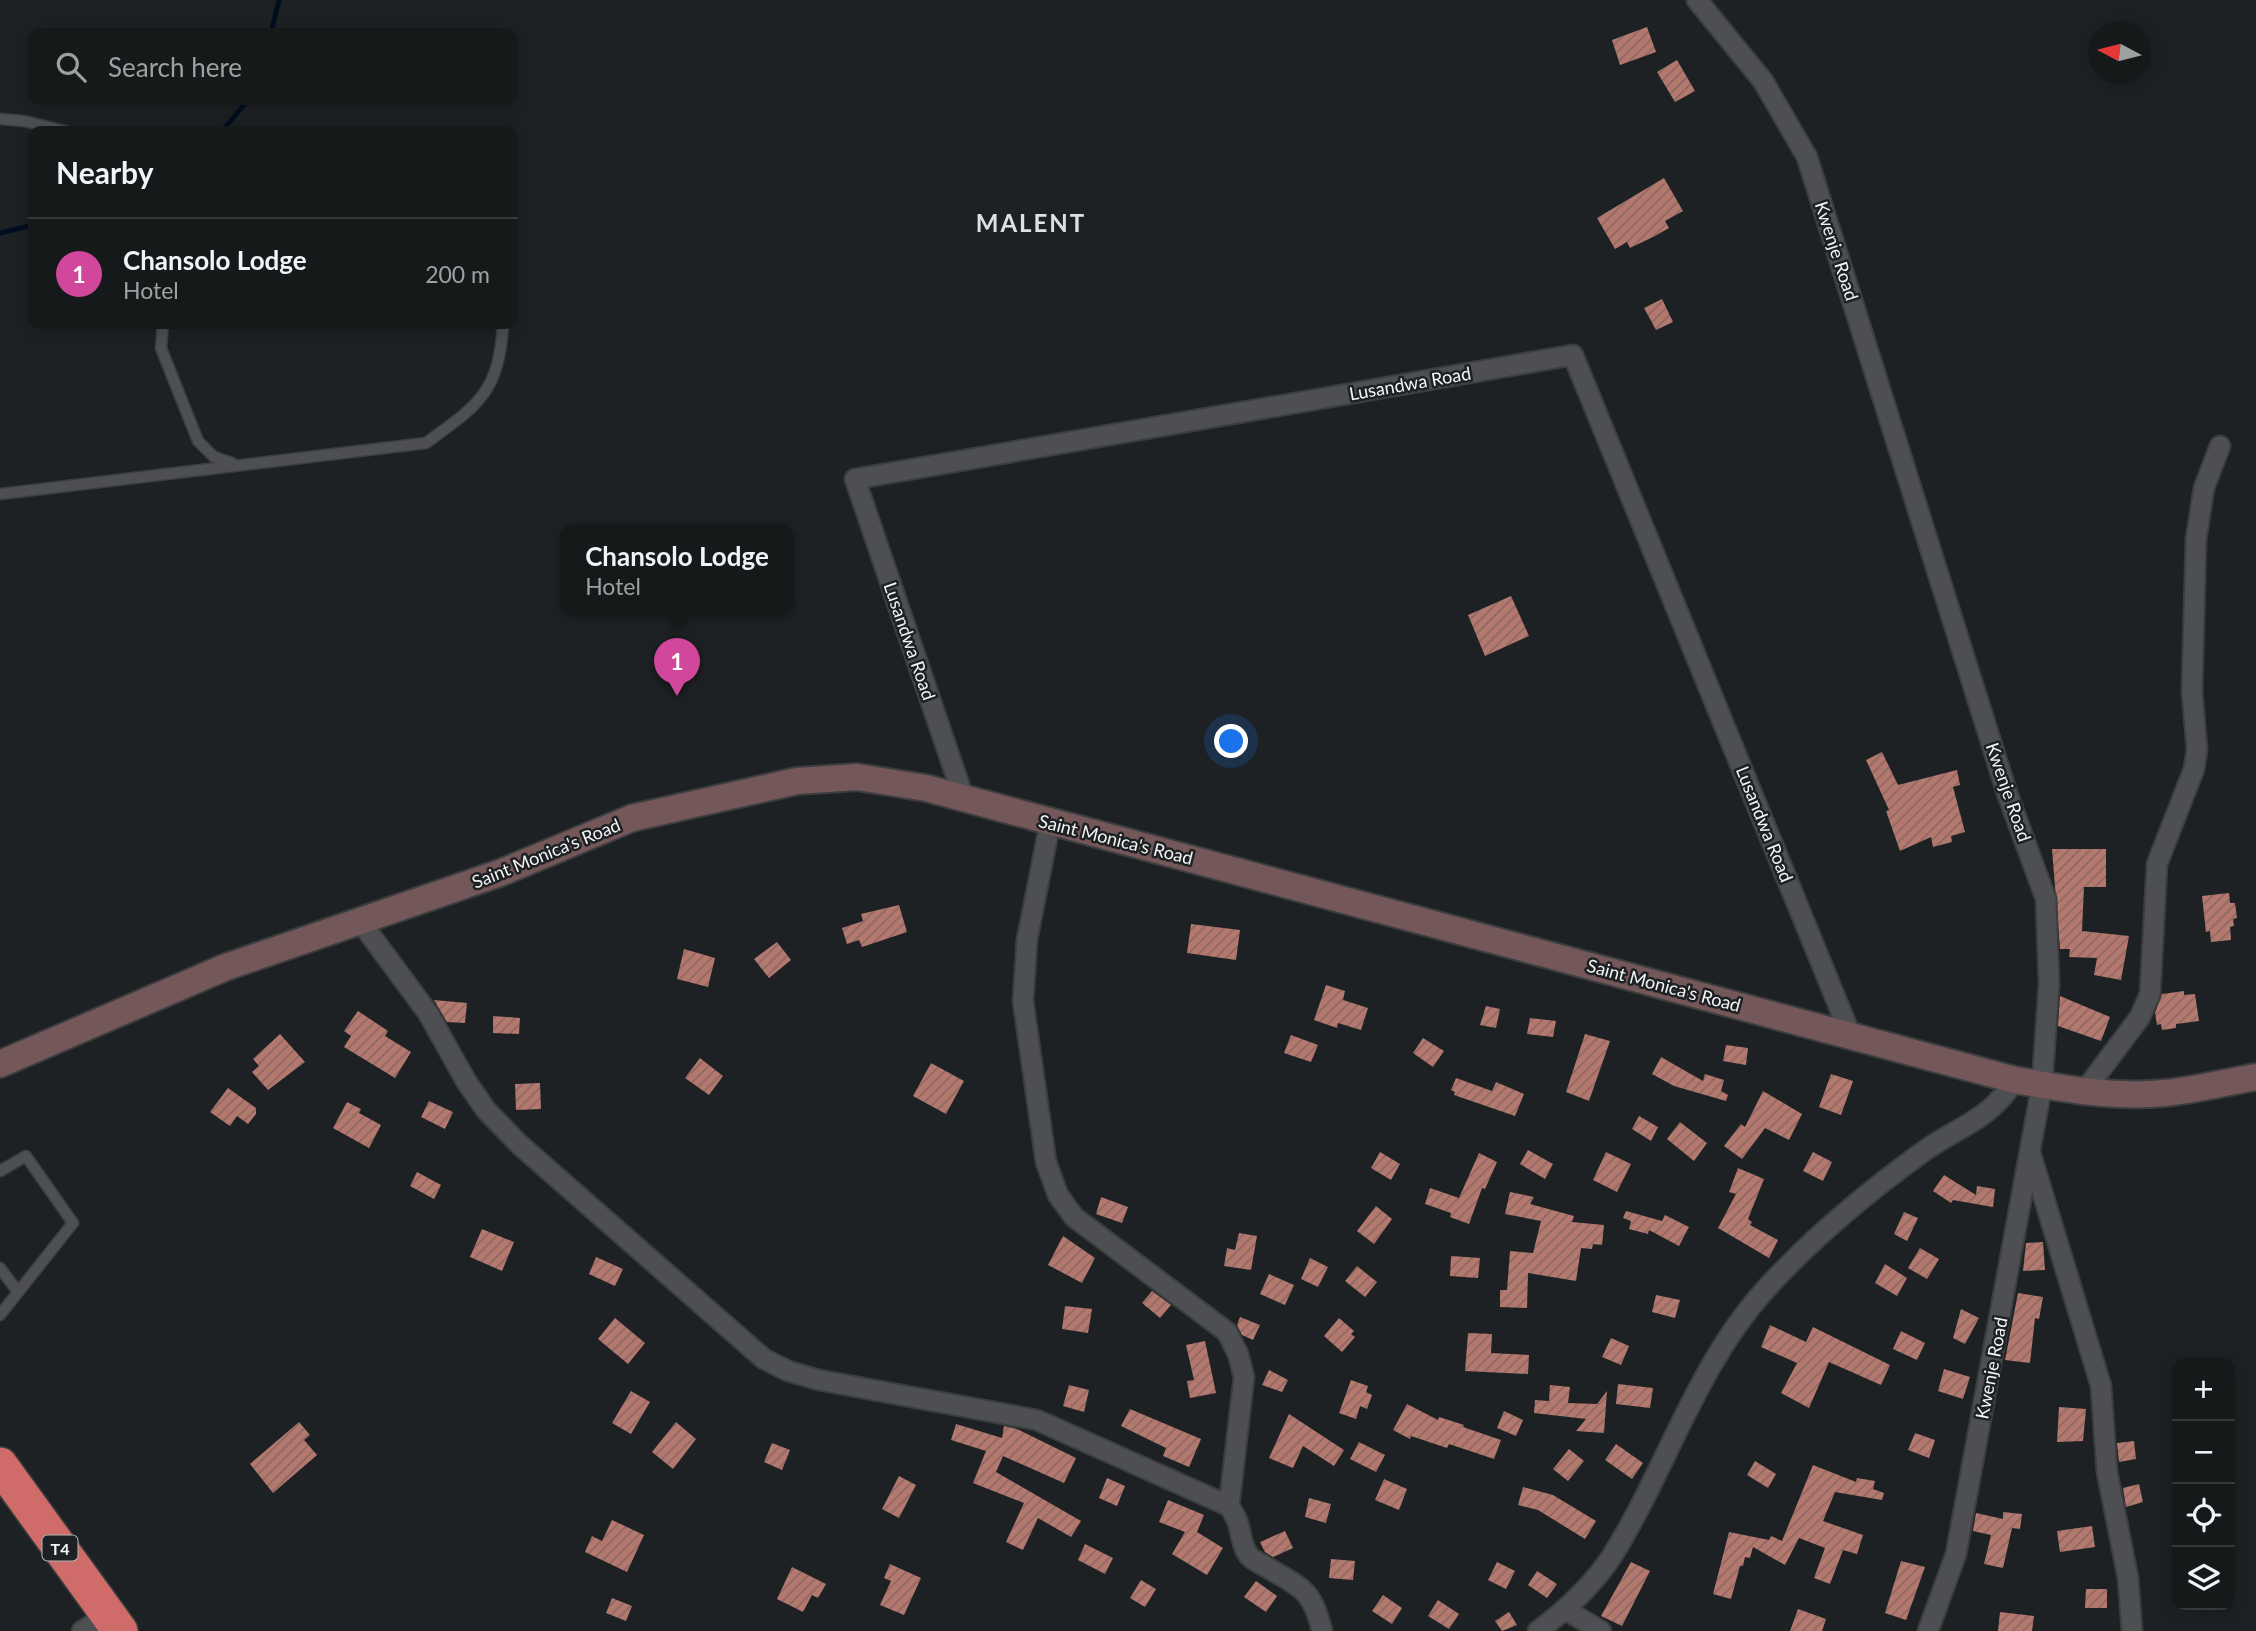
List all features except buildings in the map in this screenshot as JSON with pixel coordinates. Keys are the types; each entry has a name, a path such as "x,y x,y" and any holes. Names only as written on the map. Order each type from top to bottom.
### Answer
{"highway":[{"name":"T4","path":"0,1465 103,1626"}],"street":[{"name":"Kwenje Road","path":"1697,0 1763,81 1807,157 2007,793 2046,899 2049,984 2042,1085 1956,1554 1928,1631"},
{"name":"Lusandwa Road","path":"964,799 855,480 1573,355 1851,1036"},
{"path":"2083,1093 2140,1017 2150,994 2157,863 2161,848 2188,790 2197,750 2192,691 2196,539 2204,488 2220,446"},
{"name":"Saint Monica's Road","path":"0,1064 226,967 500,873 632,818 797,781 857,777 926,788 2015,1080 2083,1093 2165,1093 2256,1077"},
{"path":"1050,823 1027,940 1023,1001 1046,1162 1058,1195 1074,1217 1227,1332 1238,1354 1244,1377 1229,1506"},
{"path":"360,921 428,1013 466,1081 486,1110 520,1145 764,1359 788,1371 819,1380 1037,1420 1229,1506 1240,1522 1246,1552 1253,1560 1306,1591 1315,1603 1322,1631"},
{"path":"1538,1631 1566,1611 1611,1556 1722,1348 1764,1291 1818,1236 1922,1152 2000,1102 2015,1080"},
{"path":"2030,1152 2101,1386 2108,1472 2128,1578 2132,1631"},
{"path":"1566,1611 1601,1631"}],"lane":[{"path":"0,119 44,126"},
{"path":"163,329 161,348 198,441 214,457 236,464"},
{"path":"0,494 426,443 473,409 489,389 502,346 503,329"},
{"path":"0,1315 73,1223 26,1156 2,1166"},
{"path":"0,1268 18,1292"}],"waterway":[{"path":"272,28 279,0"},
{"path":"226,126 244,105"},
{"path":"0,233 28,226"}],"place":[{"name":"Chansolo Lodge","path":"677,696"}],"district":[{"name":"MALENT","path":"1031,222"}]}
